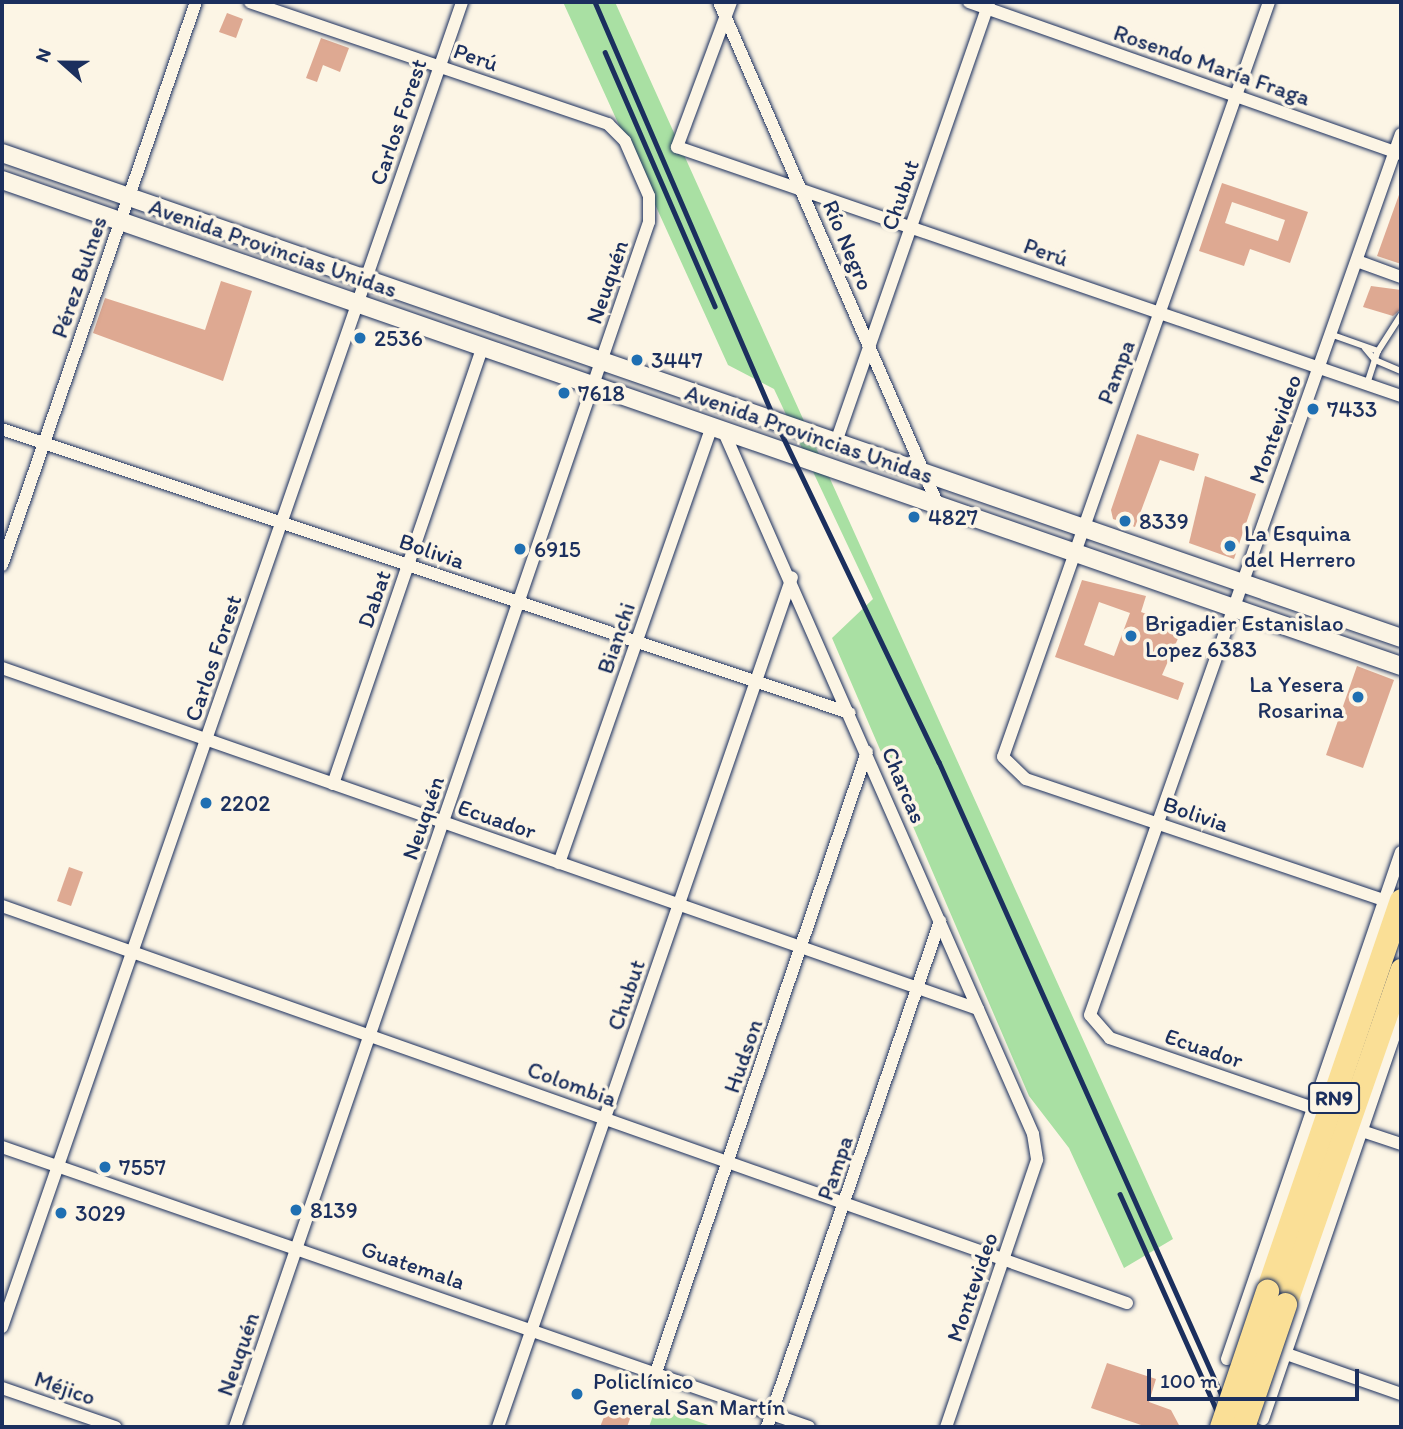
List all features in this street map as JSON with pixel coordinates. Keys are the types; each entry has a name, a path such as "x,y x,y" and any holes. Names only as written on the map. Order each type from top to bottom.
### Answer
{"highway":[{"name":"RN9","path":"1253,1423 1276,1298 1392,900"},
{"name":"RN9","path":"1221,1427 1276,1298 1401,970"}],"main road":[{"name":"Avenida Provincias Unidas","path":"2,153 1401,638"},
{"name":"Avenida Provincias Unidas","path":"2,180 1401,666"}],"street":[{"name":"Pérez Bulnes","path":"2,565 196,2"},
{"name":"Perú","path":"250,2 608,124 625,141 649,195 649,222"},
{"name":"Carlos Forest","path":"2,1327 462,2"},
{"name":"Río Negro","path":"719,2 938,505"},
{"path":"725,17 731,2"},
{"name":"Rosendo María Fraga","path":"969,2 988,5 1398,153"},
{"name":"Pampa","path":"1003,757 1079,526 1161,313 1269,2"},
{"name":"Chubut","path":"836,442 988,5"},
{"name":"Perú","path":"725,17 677,147 1401,396"},
{"name":"Montevideo","path":"1090,1016 1160,824 1319,367 1398,153 1401,134"},
{"name":"Neuquén","path":"235,1427 649,222"},
{"path":"1357,261 1401,277"},
{"name":"Dabat","path":"333,784 483,347"},
{"name":"Charcas","path":"717,428 792,577 1033,1134 1037,1160"},
{"name":"Bianchi","path":"559,863 637,642 717,428"},
{"name":"Bolivia","path":"2,429 282,520 519,603 849,713"},
{"name":"Chubut","path":"498,1427 792,577"},
{"name":"Ecuador","path":"2,668 208,737 443,823 978,1009"},
{"name":"Hudson","path":"656,1372 867,752"},
{"name":"Bolivia","path":"1003,757 1026,779 1392,900"},
{"path":"1227,1359 1313,1108 1392,900 1401,852"},
{"name":"Colombia","path":"2,906 1127,1303"},
{"name":"Pampa","path":"767,1427 919,989 940,921"},
{"name":"Ecuador","path":"1090,1016 1110,1038 1313,1108"},
{"path":"1253,1423 1286,1354 1401,1017"},
{"path":"1362,1130 1401,1144"},
{"name":"Guatemala","path":"2,1147 533,1328 809,1427"},
{"name":"Montevideo","path":"946,1427 1037,1160"},
{"path":"1235,1336 1401,1394"},
{"name":"Méjico","path":"2,1388 115,1427"}],"lane":[{"path":"1367,384 1378,351 1401,315"},
{"path":"1331,334 1378,351"},
{"path":"1364,346 1375,360 1401,371"}],"green space":[{"path":"563,2 615,2 1173,1239 1124,1268 1069,1148 1029,1096 832,638 873,599 774,389 728,365"},
{"path":"656,1407 714,1427 649,1427"}],"building":[{"path":"227,13 243,19 236,38 219,32"},
{"path":"321,38 349,48 340,72 323,65 317,82 306,78"},
{"path":"1222,183 1308,212 1290,263 1250,249 1244,266 1199,251","holes":["1232,202 1285,220 1278,241 1225,223"]},
{"path":"1401,192 1401,264 1377,256"},
{"path":"221,281 252,291 223,381 93,333 105,298 205,330"},
{"path":"1371,286 1401,290 1401,309 1393,316 1363,307"},
{"path":"1137,434 1199,454 1194,471 1160,460 1135,527 1113,519 1111,510"},
{"path":"1205,476 1256,494 1234,559 1189,543"},
{"name":"Brigadier Estanislao Lopez 6383","path":"1082,580 1146,596 1141,612 1183,627 1162,675 1184,683 1178,700 1055,657","holes":["1099,602 1130,613 1114,656 1084,645"]},
{"path":"1357,666 1394,680 1363,768 1326,755"},
{"path":"69,867 83,872 71,906 57,901"},
{"path":"1107,1363 1156,1379 1149,1402 1171,1410 1180,1427 1147,1427 1091,1408"},
{"path":"609,1404 632,1413 627,1427 600,1427"}],"railway":[{"path":"595,2 776,422 939,762 1236,1427"},
{"path":"605,52 715,306"},
{"path":"1120,1194 1224,1427"}],"place":[{"name":"2536","path":"360,338"},
{"name":"3447","path":"637,360"},
{"name":"7618","path":"564,393"},
{"name":"7433","path":"1313,409"},
{"name":"4827","path":"914,517"},
{"name":"8339","path":"1125,521"},
{"name":"La Esquina del Herrero","path":"1230,546"},
{"name":"6915","path":"520,549"},
{"name":"Brigadier Estanislao Lopez 6383","path":"1131,636"},
{"name":"La Yesera Rosarina","path":"1358,697"},
{"name":"2202","path":"206,803"},
{"name":"7557","path":"105,1167"},
{"name":"8139","path":"296,1210"},
{"name":"3029","path":"61,1213"},
{"name":"Policlínico General San Martín","path":"577,1394"}]}
